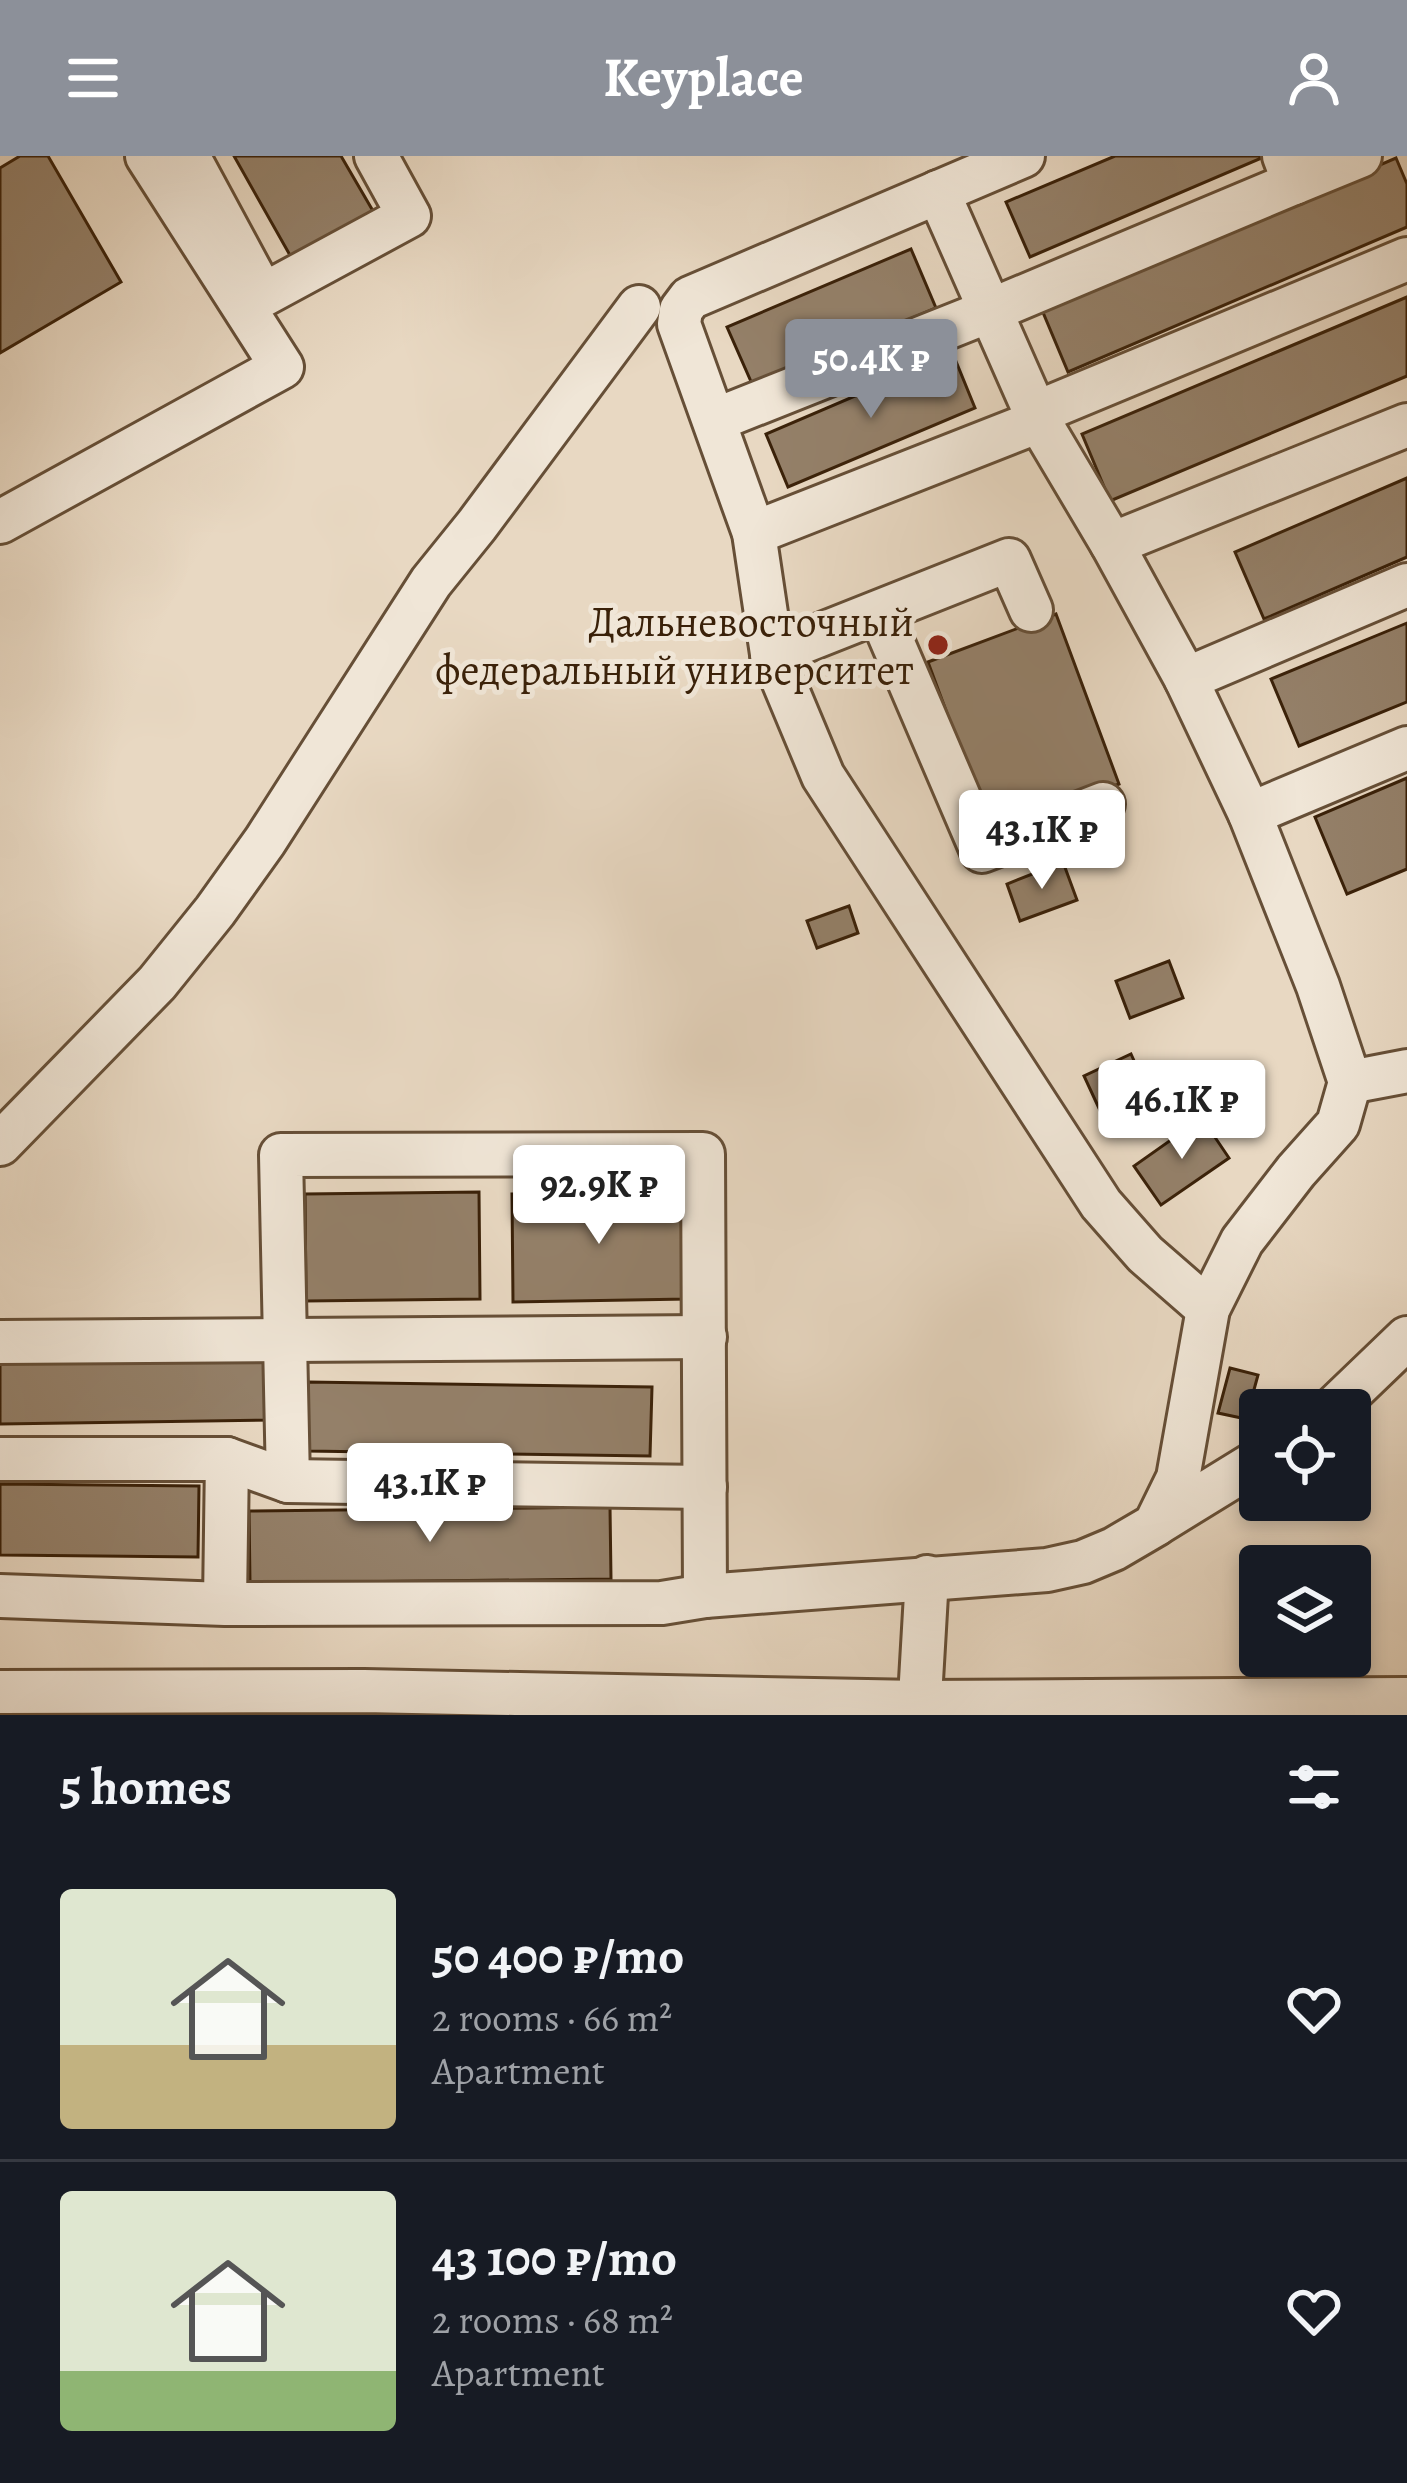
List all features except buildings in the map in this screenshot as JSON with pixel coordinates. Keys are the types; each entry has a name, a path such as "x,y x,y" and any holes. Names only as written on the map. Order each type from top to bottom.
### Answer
{"street":[{"path":"0,522 282,367 147,156"},
{"path":"188,156 263,295 409,216 376,156"},
{"path":"1023,156 690,298 681,310 680,324 754,533 772,654 823,776 1101,1204 1145,1254 1208,1309"},
{"path":"715,420 989,311 1289,170 1360,156"},
{"path":"938,192 1037,417 1186,679 1250,814 1350,1082 1338,1124 1242,1240 1208,1309 1178,1478 1155,1525"},
{"path":"754,533 1407,260"},
{"path":"0,1144 157,983 215,911 431,582 639,308"},
{"path":"1112,544 1407,425"},
{"path":"772,654 1009,560 1031,610"},
{"path":"1186,679 1407,585"},
{"path":"880,613 982,851 1103,804"},
{"path":"1250,814 1407,748"},
{"path":"1350,1082 1402,1077"},
{"path":"289,1480 281,1155 704,1154 705,1596"},
{"path":"0,1342 704,1337"},
{"path":"1354,1389 1407,1338"},
{"path":"0,1459 227,1460 289,1480 705,1487"},
{"path":"225,1602 227,1460"},
{"path":"0,1596 225,1602 662,1603 1047,1570 1114,1549 1239,1473"},
{"path":"919,1708 927,1577"},
{"path":"0,1692 243,1703 919,1708 1407,1699"}],"place":[{"name":"Дальневосточный федеральный университет","path":"938,645"}]}
